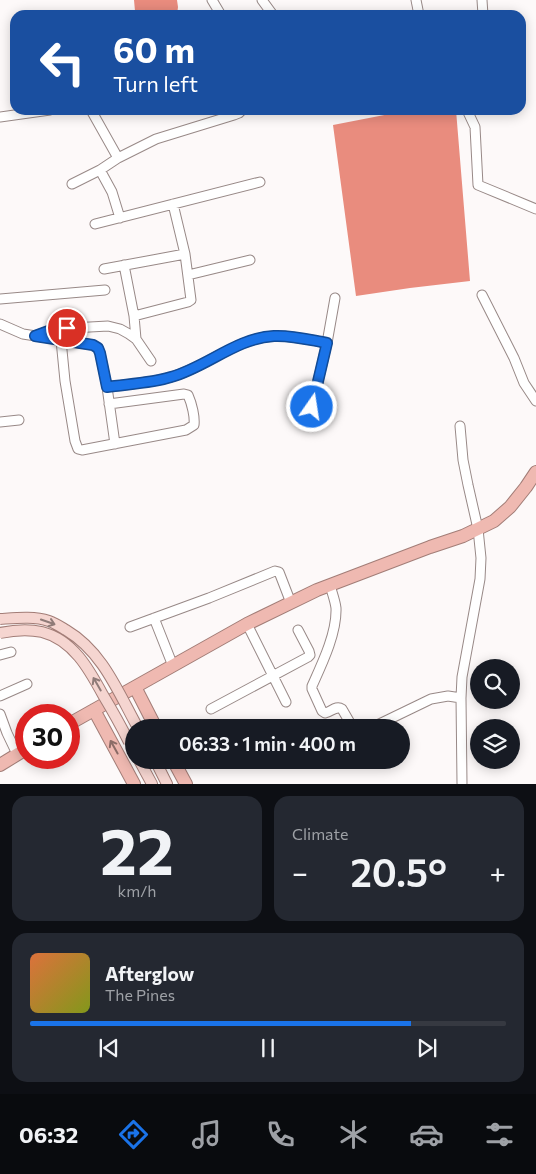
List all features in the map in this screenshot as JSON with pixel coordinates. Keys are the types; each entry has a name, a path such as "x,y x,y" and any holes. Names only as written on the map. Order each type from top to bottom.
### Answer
{"highway":[{"path":"80,718 247,624 291,603 330,585 478,530 494,521 510,507 536,472"},
{"path":"135,687 151,719"},
{"path":"94,710 134,784"},
{"path":"0,765 15,756"},
{"path":"178,769 186,784"}],"main road":[{"path":"0,619 26,618 43,620 78,637 93,652 104,667 133,719"},
{"path":"0,633 31,630 43,632 69,647 81,659 92,675 125,734"},
{"path":"144,769 152,784"},
{"path":"160,769 167,784"}],"street":[{"path":"0,117 14,115"},
{"path":"94,115 118,158"},
{"path":"72,184 156,139 234,115"},
{"path":"470,115 476,127 478,185 536,209"},
{"path":"100,170 112,192 120,218"},
{"path":"96,224 260,182"},
{"path":"134,316 191,300 185,254 173,204"},
{"path":"104,269 185,254"},
{"path":"188,275 250,260"},
{"path":"124,265 134,316 136,339"},
{"path":"0,299 105,290"},
{"path":"482,295 511,350 524,383 536,401"},
{"path":"312,407 335,298"},
{"path":"0,324 23,334 93,345 98,348 107,387 115,444"},
{"path":"35,336 54,329 108,326 120,329 136,339 151,361"},
{"path":"107,387 171,378 256,339 290,336 327,343"},
{"path":"61,340 76,446 78,449 82,450 186,430 194,426 190,400 184,394 109,404"},
{"path":"0,422 19,420"},
{"path":"460,426 463,460 481,547 480,579 462,678 462,783"},
{"path":"130,627 217,595 275,570 279,572 291,603"},
{"path":"330,585 336,609 334,622 330,644 312,689 322,711 328,713 339,708 342,709 348,719"},
{"path":"154,618 173,666"},
{"path":"247,624 286,702"},
{"path":"211,709 308,657 310,655 309,651 298,630"},
{"path":"0,655 10,652"},
{"path":"0,696 26,684"},
{"path":"390,719 431,699 448,696 461,698"},
{"path":"0,714 6,733 15,744"}],"shaded area":[{"path":"134,0 177,0 178,10 135,10"},
{"path":"384,115 456,115 470,281 356,296 333,125"}],"route":[{"path":"67,328 46,331 35,336 93,345 98,348 107,387 171,378 256,339 290,336 327,343 312,407"}]}
